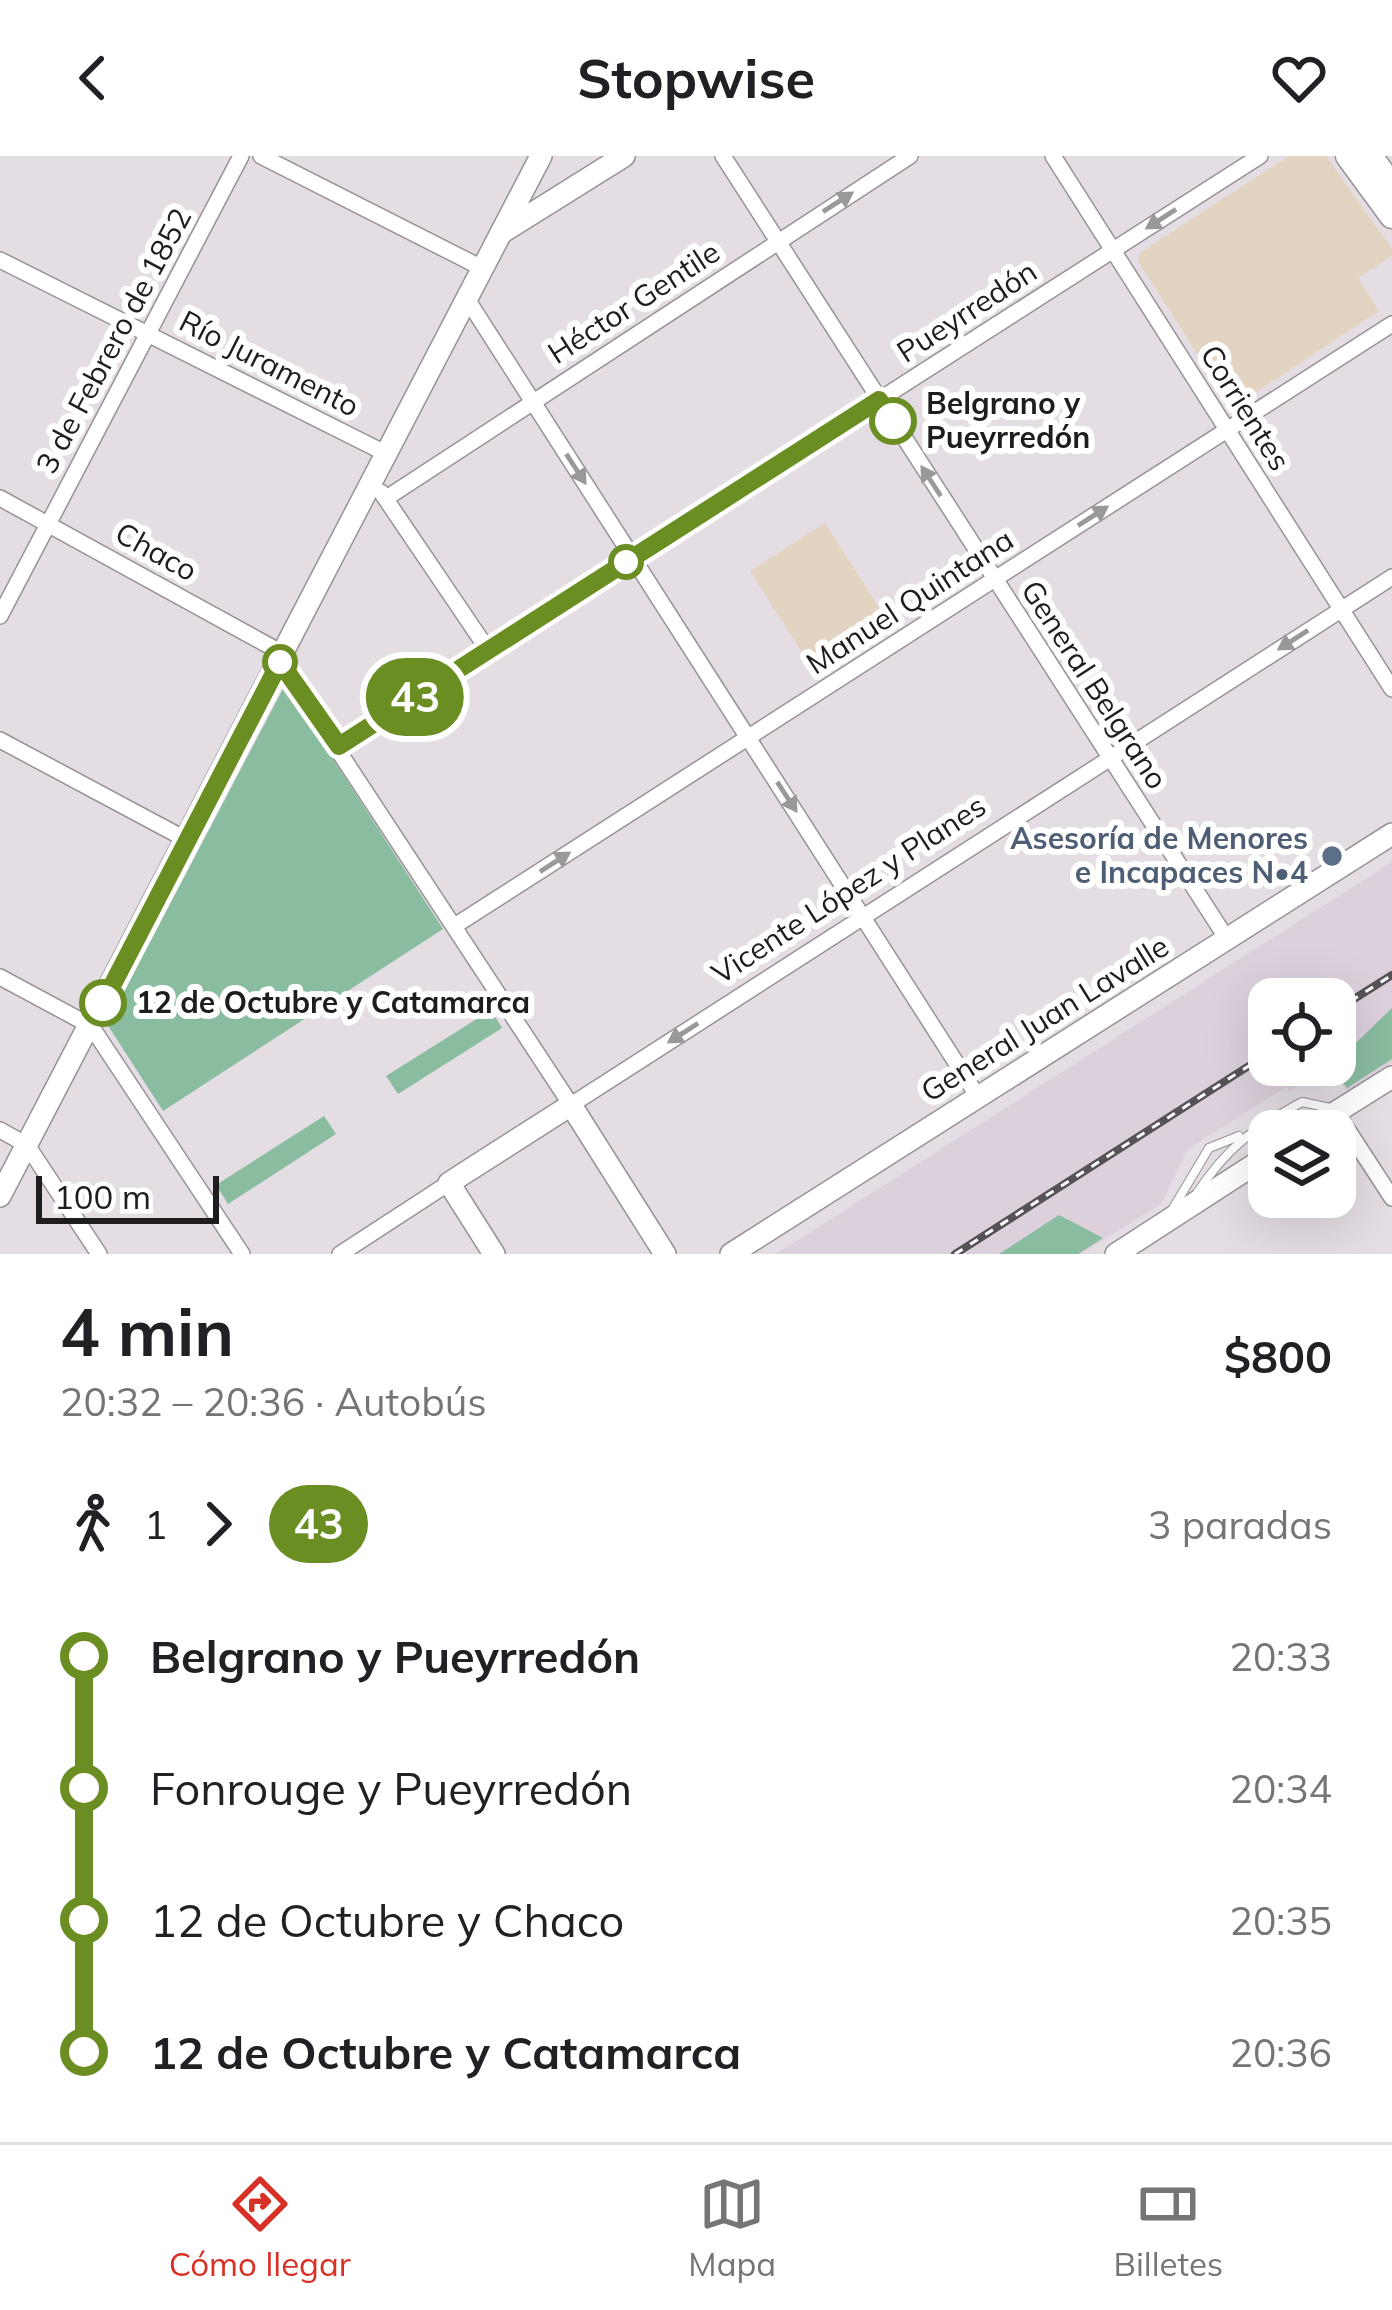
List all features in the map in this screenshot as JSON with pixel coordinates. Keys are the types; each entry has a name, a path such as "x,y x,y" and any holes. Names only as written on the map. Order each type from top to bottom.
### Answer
{"main road":[{"path":"1348,156 1392,216"},
{"path":"1370,156 1392,186"}],"street":[{"name":"3 de Febrero de 1852","path":"0,616 242,156"},
{"path":"261,156 484,269"},
{"path":"0,1196 542,156"},
{"path":"501,233 624,156"},
{"name":"General Belgrano","path":"723,156 1227,939"},
{"name":"Héctor Gentile","path":"388,496 910,156"},
{"name":"Corrientes","path":"1052,156 1392,689"},
{"name":"Pueyrredón","path":"339,746 1260,156"},
{"name":"Río Juramento","path":"0,260 385,452"},
{"path":"467,299 978,1097"},
{"name":"Manuel Quintana","path":"456,926 1392,324"},
{"path":"368,484 388,496 488,650"},
{"name":"Chaco","path":"0,498 282,658"},
{"name":"Vicente López y Planes","path":"340,1254 1392,577"},
{"path":"282,658 664,1254"},
{"path":"0,740 187,840"},
{"name":"General Juan Lavalle","path":"730,1254 1392,834"},
{"path":"0,977 91,1026 242,1254"},
{"path":"1340,1110 1392,1076"},
{"path":"1343,1108 1392,1198"},
{"path":"0,1130 27,1145 99,1254"},
{"path":"1116,1254 1248,1169"},
{"path":"449,1183 494,1254"}],"lane":[{"path":"1288,1110 1302,1102 1343,1108"},
{"path":"1166,1222 1210,1148 1248,1132"},
{"path":"1187,1208 1226,1150 1248,1135"}],"shaded area":[{"path":"1289,156 1326,156 1392,249 1392,256 1358,278 1379,311 1238,404 1228,402 1138,261 1141,252"},
{"path":"825,523 892,628 817,676 750,571"},
{"path":"1392,862 1392,1063 1347,1092 1343,1086 1356,1086 1356,978 1248,978 1248,1086 1298,1086 1290,1091 1286,1087 1188,1149 1161,1204 1081,1254 776,1254"}],"green space":[{"path":"285,685 443,929 163,1111 107,1024"},
{"path":"1392,1008 1392,1059 1356,1082 1356,1043"},
{"path":"491,1010 502,1028 398,1094 386,1076"},
{"path":"324,1116 336,1134 228,1204 216,1185"},
{"path":"1059,1215 1103,1238 1078,1254 999,1254"}],"railway":[{"path":"1356,998 1392,975"},
{"path":"955,1254 1248,1066"}],"bus line":[{"name":"43","path":"103,1003 280,662 339,746 879,400 893,421"}],"place":[{"name":"Belgrano y Pueyrredón","path":"893,421"},
{"name":"Asesoría de Menores e Incapaces N•4","path":"1332,856"},
{"name":"12 de Octubre y Catamarca","path":"103,1003"}]}
